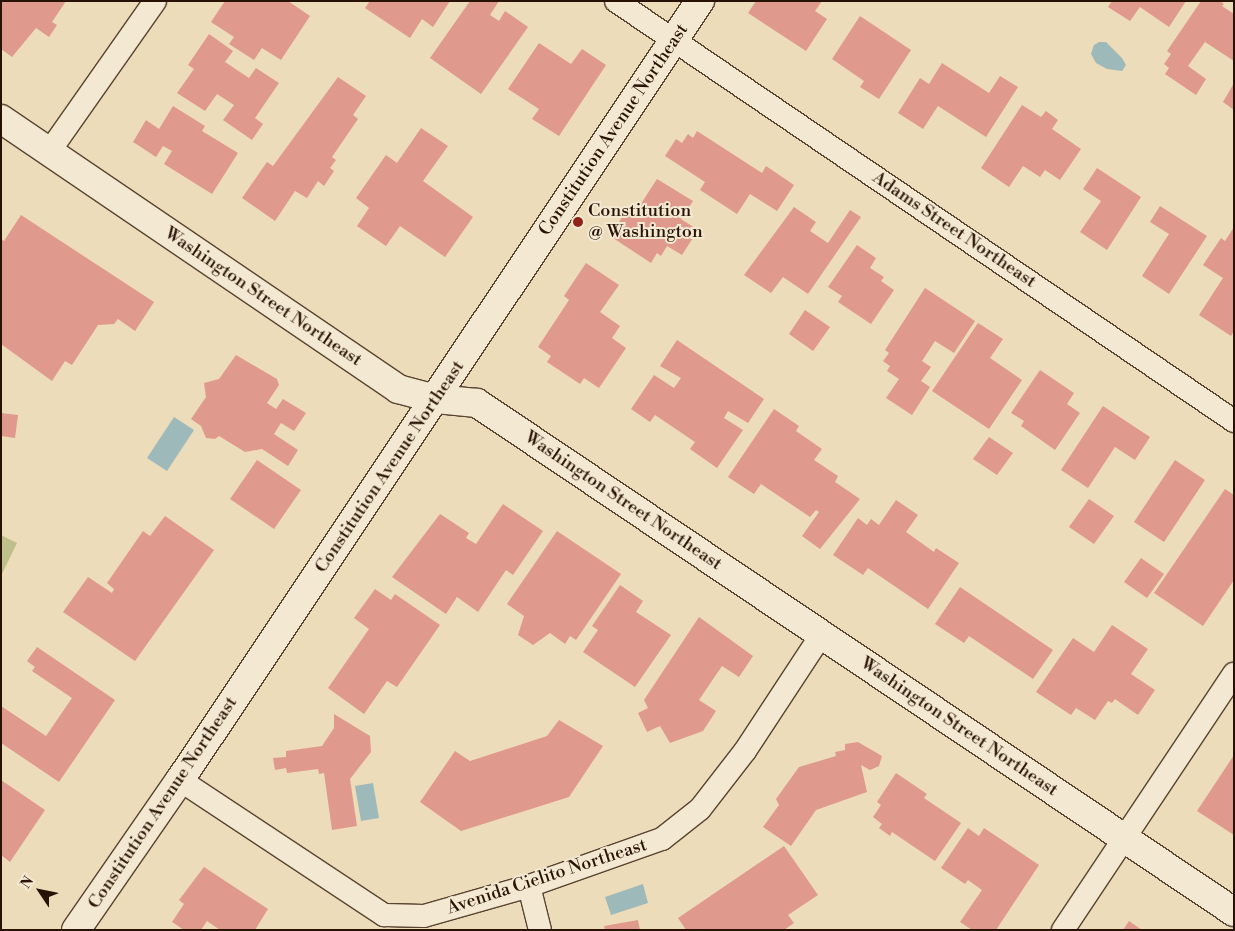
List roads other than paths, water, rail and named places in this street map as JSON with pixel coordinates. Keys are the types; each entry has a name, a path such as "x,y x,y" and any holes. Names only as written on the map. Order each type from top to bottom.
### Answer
{"street":[{"path":"49,152 155,1"},
{"name":"Adams Street Northeast","path":"616,1 1234,421"},
{"name":"Constitution Avenue Northeast","path":"76,930 180,780 436,399 700,1"},
{"name":"Washington Street Northeast","path":"1,119 398,389 436,399 476,402 1234,912"},
{"name":"Avenida Cielito Northeast","path":"180,780 384,915 424,916 529,886 662,839 700,809 745,751 822,634"},
{"path":"1063,930 1234,674"},
{"path":"529,886 540,930"}],"water":[{"path":"1099,42 1106,42 1122,58 1126,65 1122,71 1107,69 1096,63 1091,54 1094,45"},
{"path":"174,417 194,430 167,471 147,458"},
{"path":"373,783 379,818 361,821 355,786"},
{"path":"643,884 648,903 611,915 605,897"}],"place":[{"name":"Constitution @ Washington","path":"578,222"}]}
